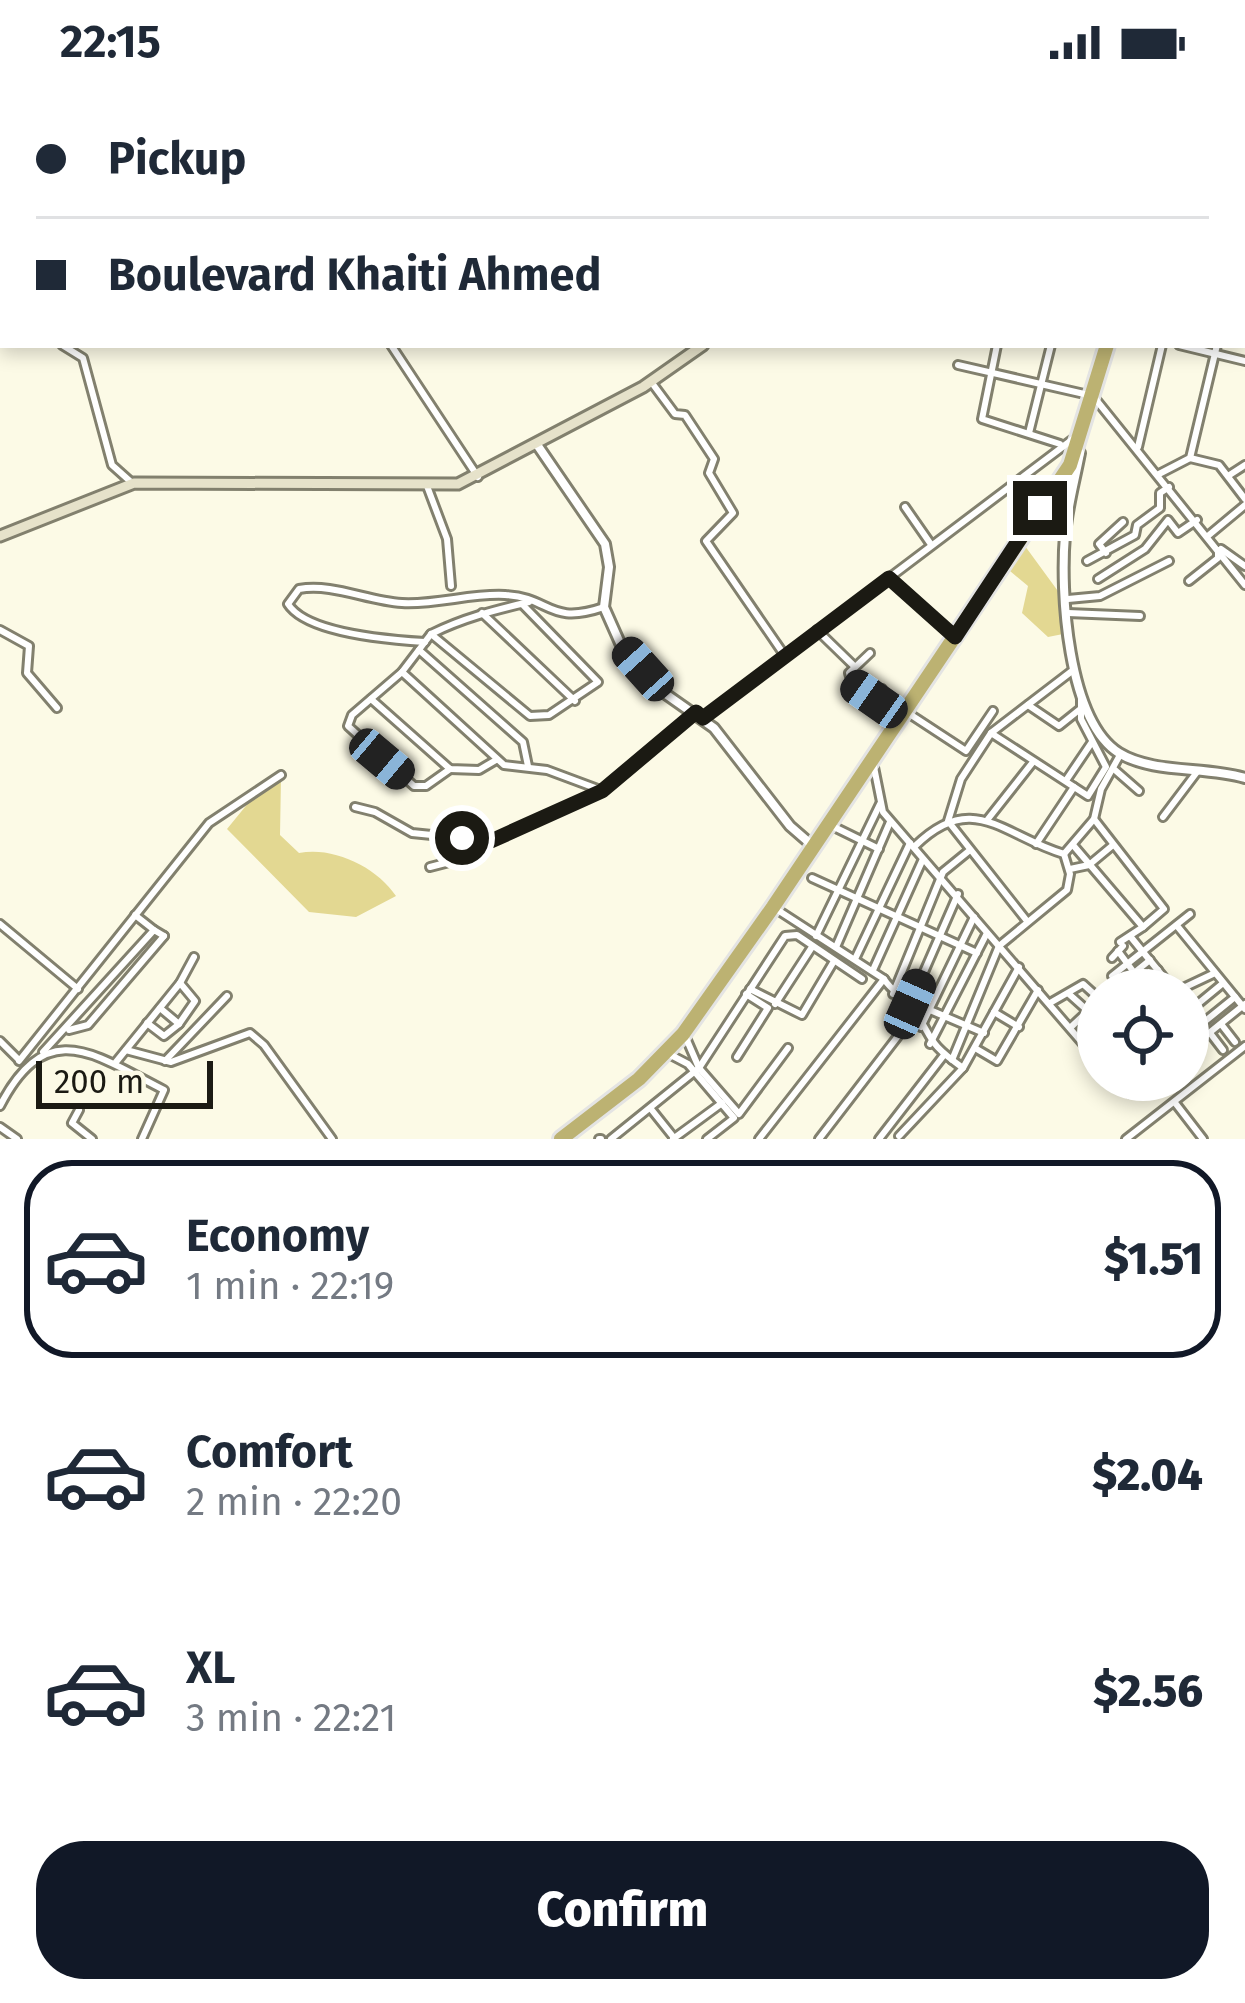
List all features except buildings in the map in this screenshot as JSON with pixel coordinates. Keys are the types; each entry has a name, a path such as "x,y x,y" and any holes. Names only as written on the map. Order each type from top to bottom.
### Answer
{"highway":[{"path":"561,1139 677,1045 773,907 1058,482 1083,434 1106,348"},
{"path":"1058,482 1067,480 1074,487"}],"main road":[{"path":"0,536 134,483 427,486 478,477 651,382 699,348"}],"street":[{"path":"67,348 83,358 112,466 134,483"},
{"path":"393,348 478,477"},
{"path":"996,348 982,418 1062,445"},
{"path":"1029,434 1050,348"},
{"path":"1138,446 1161,348"},
{"path":"1190,458 1216,349 1245,361"},
{"path":"958,365 1093,396 1218,549 1239,566 1245,585"},
{"path":"651,382 675,414 685,415 714,458 709,473 733,513 706,541 785,656"},
{"path":"430,867 461,859 602,791 1062,445 1083,434"},
{"path":"1083,434 1064,536 1072,670 1095,725 1120,754 1245,778"},
{"path":"538,446 605,544 609,567 604,607 620,643 667,695 699,715 790,826 813,846"},
{"path":"1159,474 1190,458 1219,465 1245,502 1209,535"},
{"path":"1227,476 1245,465"},
{"path":"427,486 447,539 452,586"},
{"path":"1087,561 1130,539 1137,525 1160,508 1160,493 1169,487"},
{"path":"905,507 930,543"},
{"path":"1116,587 1102,575 1142,550 1168,520 1178,533 1197,520"},
{"path":"1107,554 1099,544 1123,522"},
{"path":"1130,539 1155,564"},
{"path":"1189,580 1218,558 1218,549"},
{"path":"1068,599 1091,599 1169,561"},
{"path":"889,578 955,637"},
{"path":"528,766 523,742 422,646 310,621 288,604 299,589 315,586 396,603 447,604 508,595 572,617 604,607"},
{"path":"496,760 479,770 450,769 426,786 413,786 350,733 348,720 403,672 431,634 482,613 526,603"},
{"path":"431,634 523,714 549,715 594,689 596,677 526,603"},
{"path":"482,613 575,701"},
{"path":"1068,613 1140,616"},
{"path":"0,629 29,646 27,673 57,708"},
{"path":"817,630 854,666"},
{"path":"870,653 854,666 852,683 874,699 882,689"},
{"path":"947,820 961,779 992,733 1072,670"},
{"path":"403,672 496,760 602,791"},
{"path":"992,733 1088,796 1106,767 1080,710 1082,695"},
{"path":"371,699 450,769"},
{"path":"1028,705 1059,726 1080,710"},
{"path":"904,710 966,751 994,711"},
{"path":"1066,780 1092,742"},
{"path":"1064,854 1094,819 1101,789 1120,754"},
{"path":"872,760 880,803 890,822 958,894 1077,1036"},
{"path":"988,819 1033,762"},
{"path":"1163,817 1201,767"},
{"path":"1114,769 1139,791"},
{"path":"20,1060 209,823 281,775"},
{"path":"1035,845 1074,787"},
{"path":"816,936 880,803"},
{"path":"355,807 376,812 412,833 491,841"},
{"path":"855,959 913,844 947,820 988,819 1035,845 1064,854"},
{"path":"1094,819 1164,909 1118,949 1131,969"},
{"path":"947,820 1027,921"},
{"path":"836,947 890,822"},
{"path":"828,824 879,849"},
{"path":"1072,845 1143,927"},
{"path":"1070,869 1089,865 1113,845"},
{"path":"893,994 942,876 970,850"},
{"path":"879,1139 948,1058 968,1026 999,946 1066,890 1070,869 1064,854"},
{"path":"872,970 924,858"},
{"path":"812,878 977,953"},
{"path":"910,1004 958,894"},
{"path":"773,907 884,979 893,994 910,1004 930,1044 963,1068"},
{"path":"1121,969 1190,914"},
{"path":"0,1106 3,1092 30,1064 66,1031 88,1025 164,936 135,915"},
{"path":"921,1027 974,917"},
{"path":"0,924 78,989"},
{"path":"1178,927 1244,1006 1210,1033 1222,1049"},
{"path":"930,1044 987,933"},
{"path":"611,1139 694,1067 784,936 796,935 862,980"},
{"path":"1130,936 1157,969"},
{"path":"737,1057 812,947"},
{"path":"116,1062 180,983 194,957"},
{"path":"1140,969 1150,960"},
{"path":"748,991 771,1006 802,1015 834,961"},
{"path":"898,1136 963,1068 1019,967"},
{"path":"1209,978 1215,974"},
{"path":"759,1139 884,979"},
{"path":"147,1023 164,1036 179,1024 195,1003 180,983"},
{"path":"1209,990 1211,993 1222,983"},
{"path":"1050,1003 1077,989"},
{"path":"975,1048 997,1061 1038,990"},
{"path":"1070,994 1077,1000"},
{"path":"165,1061 227,996"},
{"path":"1209,1018 1235,997"},
{"path":"160,1008 179,1024"},
{"path":"930,1010 983,1033"},
{"path":"994,1012 1019,1027"},
{"path":"819,1139 915,1014"},
{"path":"1070,1028 1077,1019"},
{"path":"1221,1024 1234,1042"},
{"path":"126,1050 165,1061 194,1057 250,1033 264,1045 332,1139"},
{"path":"0,1041 30,1064"},
{"path":"677,1045 694,1067"},
{"path":"677,1045 734,1118 707,1139"},
{"path":"677,1045 739,1114 788,1048"},
{"path":"1126,1139 1245,1046"},
{"path":"0,1058 9,1049"},
{"path":"30,1064 49,1052 87,1049 164,1090 142,1139"},
{"path":"651,1109 674,1139 722,1102"},
{"path":"1175,1104 1203,1139"},
{"path":"79,1111 72,1123 92,1139"},
{"path":"0,1127 17,1139"}],"shaded area":[{"path":"1025,546 1063,598 1063,634 1048,637 1022,613 1028,586 1010,571"},
{"path":"281,777 280,835 299,853 326,853 353,861 378,876 396,896 356,917 309,912 227,829 258,791"}],"route":[{"path":"462,838 491,841 602,791 696,712 703,718 889,578 955,637 1040,508"}]}
